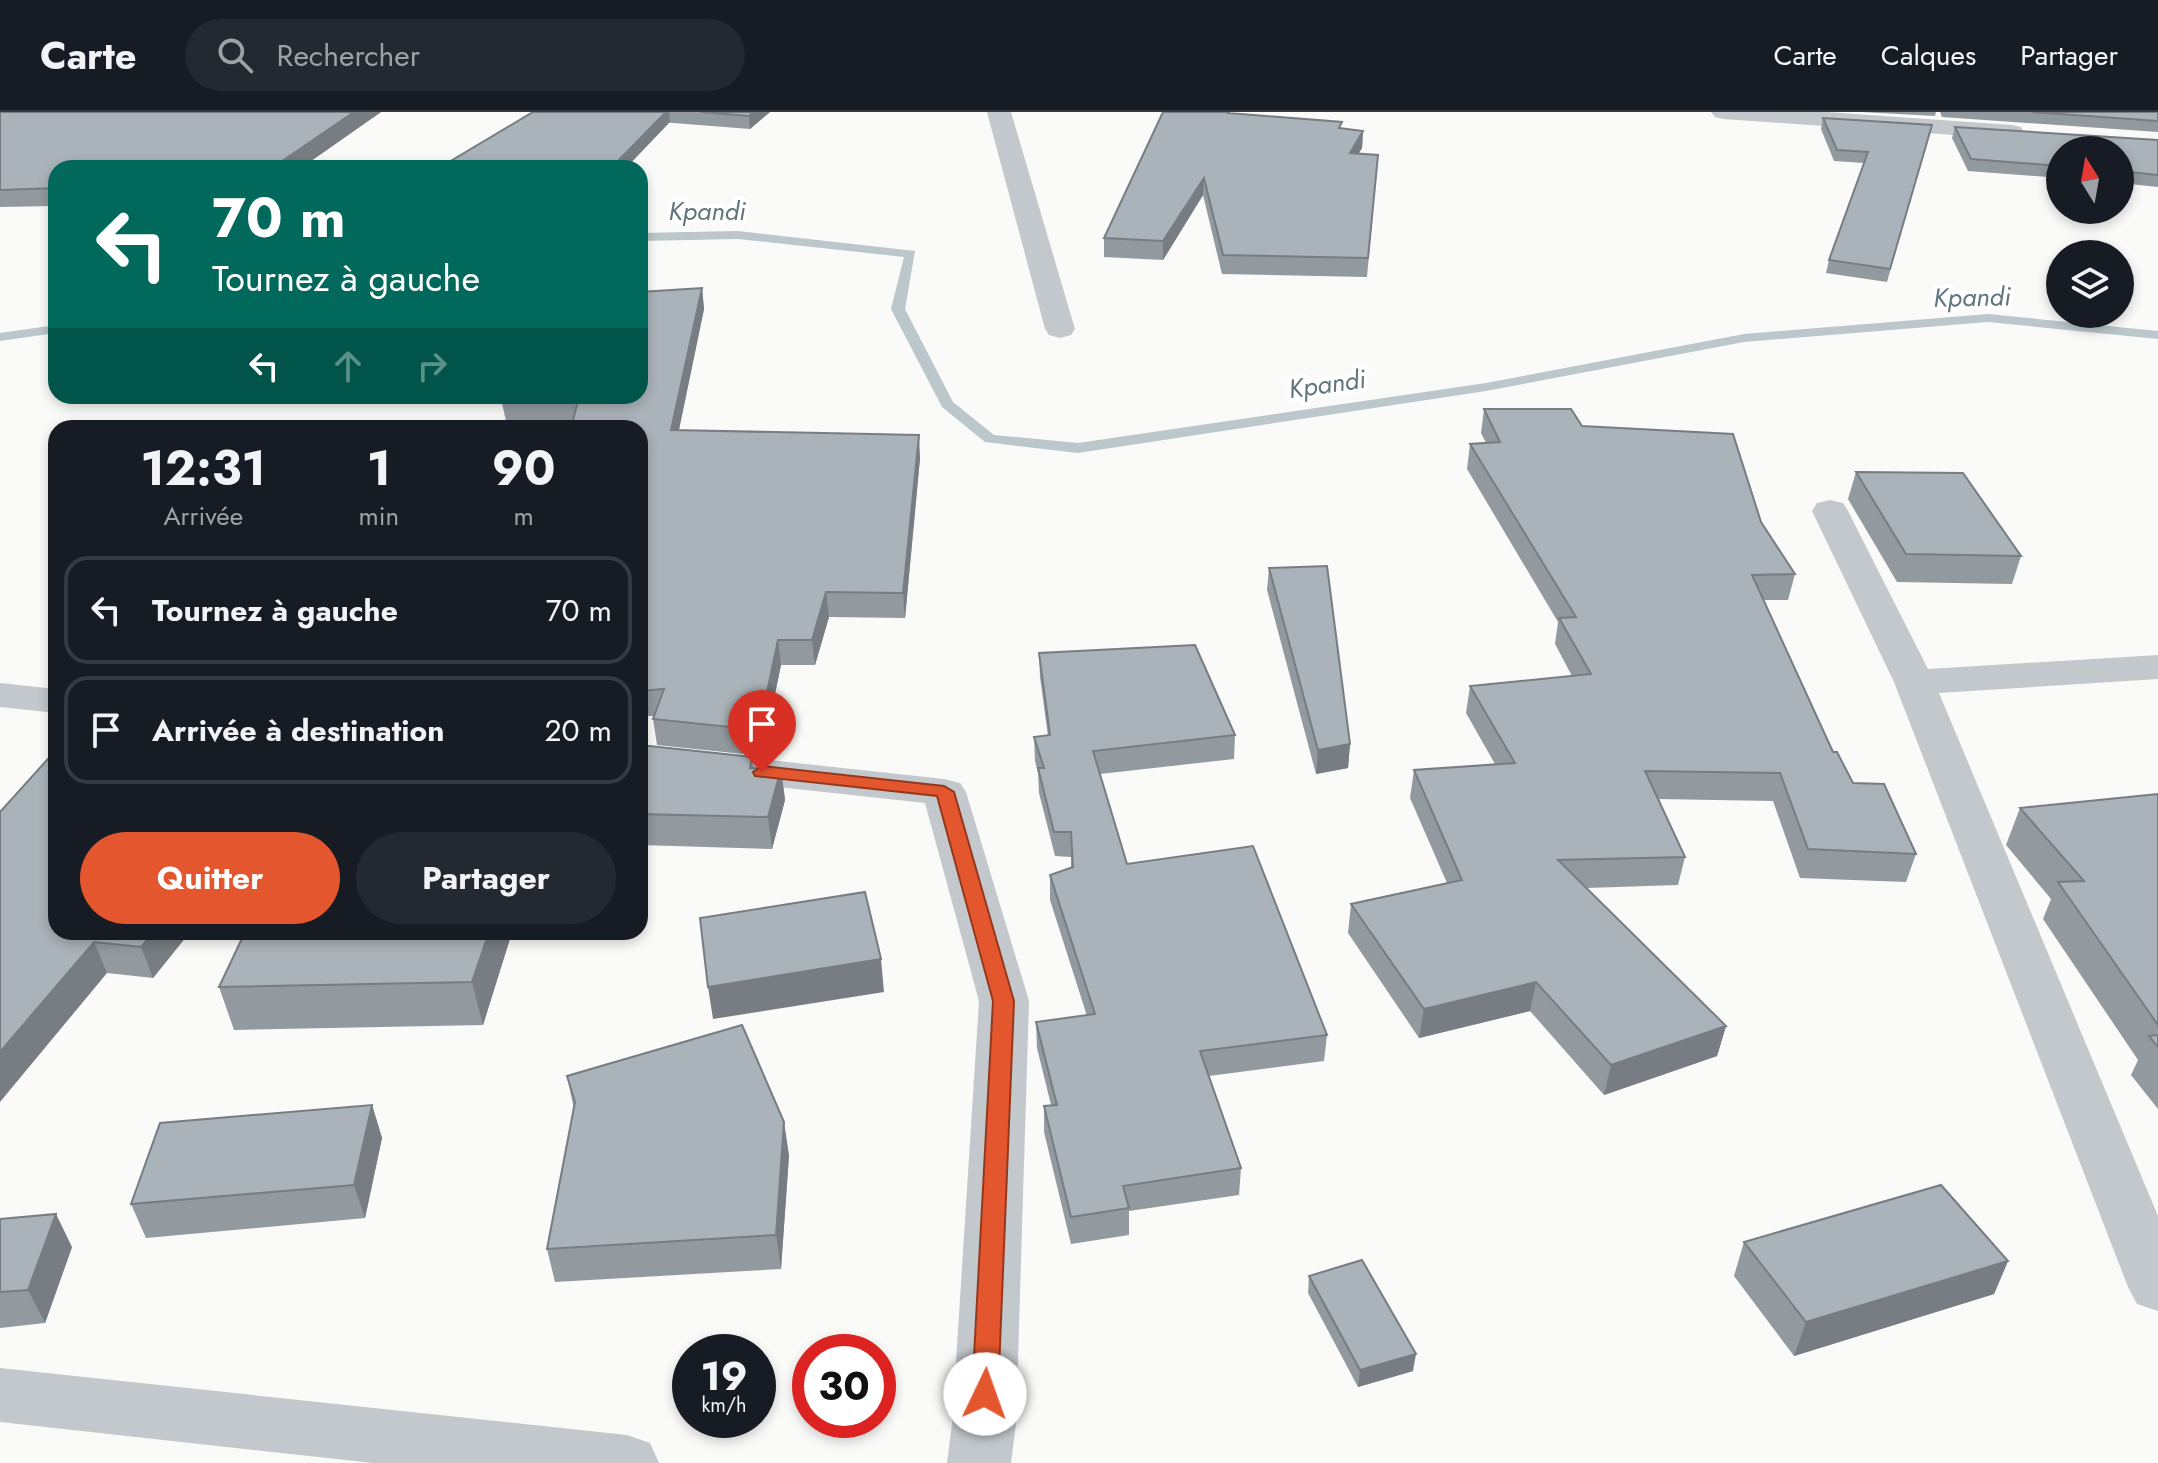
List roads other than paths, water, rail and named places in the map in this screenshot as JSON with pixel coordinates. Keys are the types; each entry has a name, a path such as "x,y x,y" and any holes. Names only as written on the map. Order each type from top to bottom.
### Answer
{"street":[{"path":"999,112 1060,329"},
{"path":"1723,112 2034,134"},
{"path":"1830,511 1914,682 2158,1287"},
{"path":"1914,682 2158,667"},
{"path":"0,695 48,700"},
{"path":"648,760 944,792 1004,1001 984,1424 979,1463"},
{"path":"0,1395 627,1463"}],"waterway":[{"name":"Kpandi","path":"648,237 738,235 911,254 898,309 947,404 990,439 1078,448 1486,387 1744,338 1988,318 2158,335"},
{"name":"Kpandi","path":"0,337 48,330"}]}
